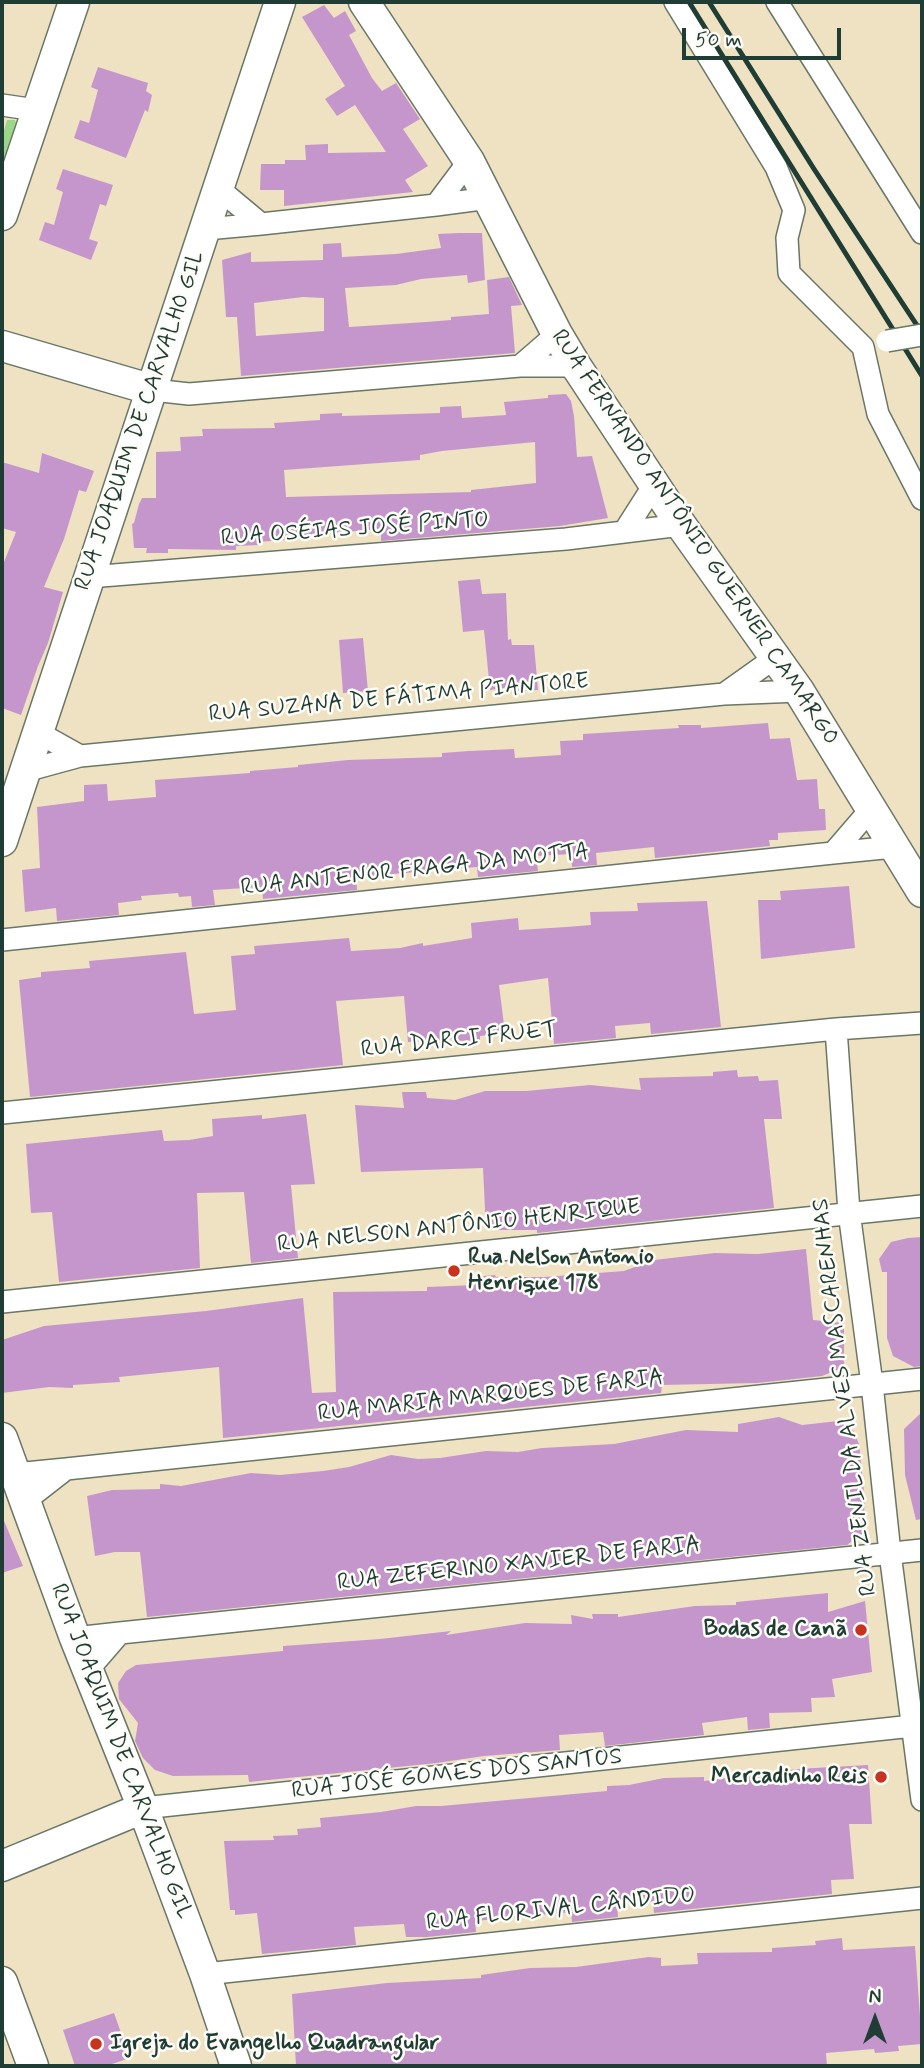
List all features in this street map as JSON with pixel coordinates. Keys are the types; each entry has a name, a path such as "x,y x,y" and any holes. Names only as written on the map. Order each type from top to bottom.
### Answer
{"street":[{"path":"2,215 74,2"},
{"name":"RUA JOAQUIM DE CARVALHO GIL","path":"2,841 280,2"},
{"name":"RUA FERNANDO ANTÔNIO GUERNER CAMARGO","path":"364,2 469,161 576,366 681,525 799,691 922,892"},
{"path":"676,2 776,167 794,211 788,238 789,273 863,347 878,414 922,499"},
{"path":"777,2 922,233"},
{"path":"2,105 36,110"},
{"path":"436,205 469,161"},
{"path":"219,189 261,223"},
{"path":"206,229 489,198"},
{"path":"520,366 557,334"},
{"path":"863,347 922,335"},
{"path":"2,346 153,390 189,394 520,366 576,366"},
{"path":"624,532 654,485"},
{"name":"RUA OSÉIAS JOSÉ PINTO","path":"89,577 566,540 681,525"},
{"name":"RUA SUZANA DE FÁTIMA PIANTORE","path":"724,694 776,657"},
{"name":"RUA SUZANA DE FÁTIMA PIANTORE","path":"25,771 80,756 724,694 799,691"},
{"path":"37,732 80,756"},
{"path":"833,853 871,809"},
{"name":"RUA ANTENOR FRAGA DA MOTTA","path":"2,940 894,847"},
{"name":"RUA DARCI FRUET","path":"2,1113 836,1029 922,1023"},
{"name":"RUA ZENILDA ALVES MASCARENHAS","path":"836,1029 849,1212 872,1384 890,1553 918,1726 922,1800"},
{"name":"RUA NELSON ANTÔNIO HENRIQUE","path":"2,1302 922,1206"},
{"name":"RUA MARIA MARQUES DE FARIA","path":"20,1488 66,1469 922,1379"},
{"name":"RUA JOAQUIM DE CARVALHO GIL","path":"2,1438 75,1638 143,1808 236,2066"},
{"name":"RUA ZEFERINO XAVIER DE FARIA","path":"75,1638 922,1550"},
{"path":"88,1670 120,1633"},
{"name":"RUA JOSÉ GOMES DOS SANTOS","path":"2,1866 143,1808 918,1726"},
{"name":"RUA FLORIVAL CÂNDIDO","path":"205,1975 922,1898"},
{"path":"2,1982 33,2066"}],"green space":[{"path":"7,120 15,120 17,126 2,172 2,137"}],"building":[{"path":"324,5 334,18 345,11 356,31 349,35 372,78 382,91 396,83 420,119 403,129 428,166 405,180 413,192 284,206 284,190 260,190 261,164 285,164 285,160 306,160 305,145 328,144 328,153 386,152 355,105 337,116 325,99 345,86 302,17"},
{"path":"98,67 148,83 146,91 152,95 148,112 145,110 126,158 74,138 80,120 89,123 98,90 91,87"},
{"path":"63,169 113,185 106,206 100,204 89,239 98,242 91,260 39,240 45,222 54,225 63,192 56,189"},
{"path":"482,233 485,280 468,283 467,275 421,279 396,285 345,288 349,327 451,320 451,317 489,314 487,280 509,277 522,305 511,306 515,353 241,376 237,317 226,317 222,260 251,252 251,262 323,260 323,244 341,243 342,257 396,254 441,248 438,234","holes":["303,297 324,298 324,331 256,336 254,303"]},
{"path":"566,394 571,401 577,457 592,456 608,518 560,526 381,541 381,529 258,542 259,545 236,546 236,550 168,549 168,553 146,553 147,548 134,548 132,524 139,504 142,498 156,498 156,452 181,451 180,437 203,436 202,429 275,428 274,423 320,420 320,414 342,413 342,416 440,413 440,407 461,406 462,418 506,415 504,402 548,398 548,395","holes":["535,442 536,483 471,492 286,497 284,470 420,460 420,455 442,451"]},
{"path":"42,453 94,471 86,492 79,490 64,539 44,587 63,592 48,643 21,715 2,708 2,567 16,532 2,528 2,462 39,473"},
{"path":"480,579 482,594 506,593 508,640 511,639 512,645 534,645 538,690 517,691 517,686 490,690 484,630 463,632 458,581"},
{"path":"363,638 368,691 343,693 339,640"},
{"path":"768,723 770,739 790,738 797,780 817,779 819,809 825,809 826,830 778,833 778,840 769,840 770,846 655,858 654,847 596,853 597,865 572,867 571,854 536,856 538,871 478,877 477,867 356,877 357,890 263,899 262,887 213,890 215,905 192,907 191,896 179,897 178,893 141,896 142,900 118,903 119,915 57,921 56,908 25,912 22,870 40,868 37,807 84,801 84,785 107,784 108,801 156,797 155,780 250,773 348,760 442,757 442,753 469,751 514,749 515,758 561,755 560,741 583,740 583,734 679,728 678,725 701,725 701,728"},
{"path":"849,886 855,948 761,959 758,900 781,900 780,891"},
{"path":"707,901 721,1027 651,1034 650,1023 615,1026 616,1038 554,1044 548,978 499,985 505,1033 480,1036 480,1040 408,1042 404,996 336,1001 343,1065 30,1097 19,980 41,977 41,972 90,968 89,961 186,952 194,1014 236,1010 231,956 255,954 254,946 349,938 351,951 400,948 423,943 423,946 472,938 471,923 518,918 519,930 591,925 590,912 638,911 637,903"},
{"path":"737,1070 738,1077 758,1076 759,1081 778,1080 782,1119 764,1119 774,1208 537,1233 537,1230 486,1230 483,1168 361,1172 355,1105 404,1108 402,1092 426,1092 427,1098 455,1100 485,1091 526,1091 590,1085 641,1090 639,1078 713,1076 713,1072"},
{"path":"306,1114 315,1184 291,1185 298,1258 251,1263 244,1192 197,1193 200,1268 59,1282 52,1212 31,1213 26,1144 162,1130 164,1141 189,1140 213,1136 212,1119 262,1115 262,1119"},
{"path":"922,1237 922,1366 914,1367 893,1356 887,1338 887,1272 882,1272 879,1259 891,1242"},
{"path":"806,1249 813,1320 844,1323 844,1367 822,1376 757,1383 662,1385 661,1393 223,1438 219,1367 119,1377 120,1382 73,1385 73,1388 49,1387 2,1393 2,1340 44,1326 206,1311 303,1298 312,1393 336,1392 333,1292 427,1291 427,1287 475,1285 474,1277 545,1277 624,1271 654,1260 715,1253 758,1254"},
{"path":"922,1412 922,1519 916,1520 905,1475 904,1429"},
{"path":"779,1417 802,1425 838,1421 853,1430 859,1444 865,1501 862,1534 847,1545 147,1617 140,1552 115,1552 95,1556 87,1496 112,1490 160,1489 160,1484 181,1486 251,1473 280,1475 323,1471 391,1455 418,1459 440,1458 486,1451 518,1452 614,1444 686,1430 738,1432 738,1424"},
{"path":"2,1516 23,1566 2,1573"},
{"path":"828,1593 828,1612 865,1601 872,1672 832,1679 835,1697 811,1698 812,1712 769,1713 770,1728 748,1730 747,1717 702,1723 704,1735 605,1746 603,1732 559,1735 560,1750 249,1782 248,1775 173,1776 155,1770 143,1758 135,1741 138,1723 119,1699 118,1683 126,1671 136,1665 283,1651 283,1646 451,1631 446,1635 525,1623 572,1624 571,1615 593,1619 592,1614 618,1614 618,1617 695,1606 736,1605 736,1602"},
{"path":"868,1765 872,1824 849,1824 854,1879 831,1880 832,1894 654,1913 653,1902 617,1904 618,1917 572,1922 571,1912 475,1921 476,1932 427,1937 406,1937 404,1924 354,1927 356,1945 262,1954 257,1913 235,1915 235,1910 230,1910 224,1841 274,1840 273,1836 298,1835 297,1829 321,1827 320,1818 416,1806 607,1791 607,1786 664,1778 704,1777 704,1781 797,1769"},
{"path":"842,1938 843,1950 915,1946 922,2044 898,2046 899,2051 875,2053 874,2049 826,2053 827,2066 296,2066 292,1994 387,1983 481,1978 481,1975 530,1968 576,1967 649,1957 661,1958 661,1966 698,1964 697,1953 772,1952 772,1948 816,1945 815,1941"},
{"name":"Igreja do Evangelho Quadrangular","path":"114,2013 130,2058 106,2066 75,2066 63,2030"}],"railway":[{"path":"689,2 922,376"},
{"path":"709,2 922,333"}],"place":[{"name":"Rua Nelson Antonio Henrique 178","path":"454,1271"},
{"name":"Bodas de Canã","path":"861,1630"},
{"name":"Mercadinho Reis","path":"881,1777"},
{"name":"Igreja do Evangelho Quadrangular","path":"96,2044"}]}
